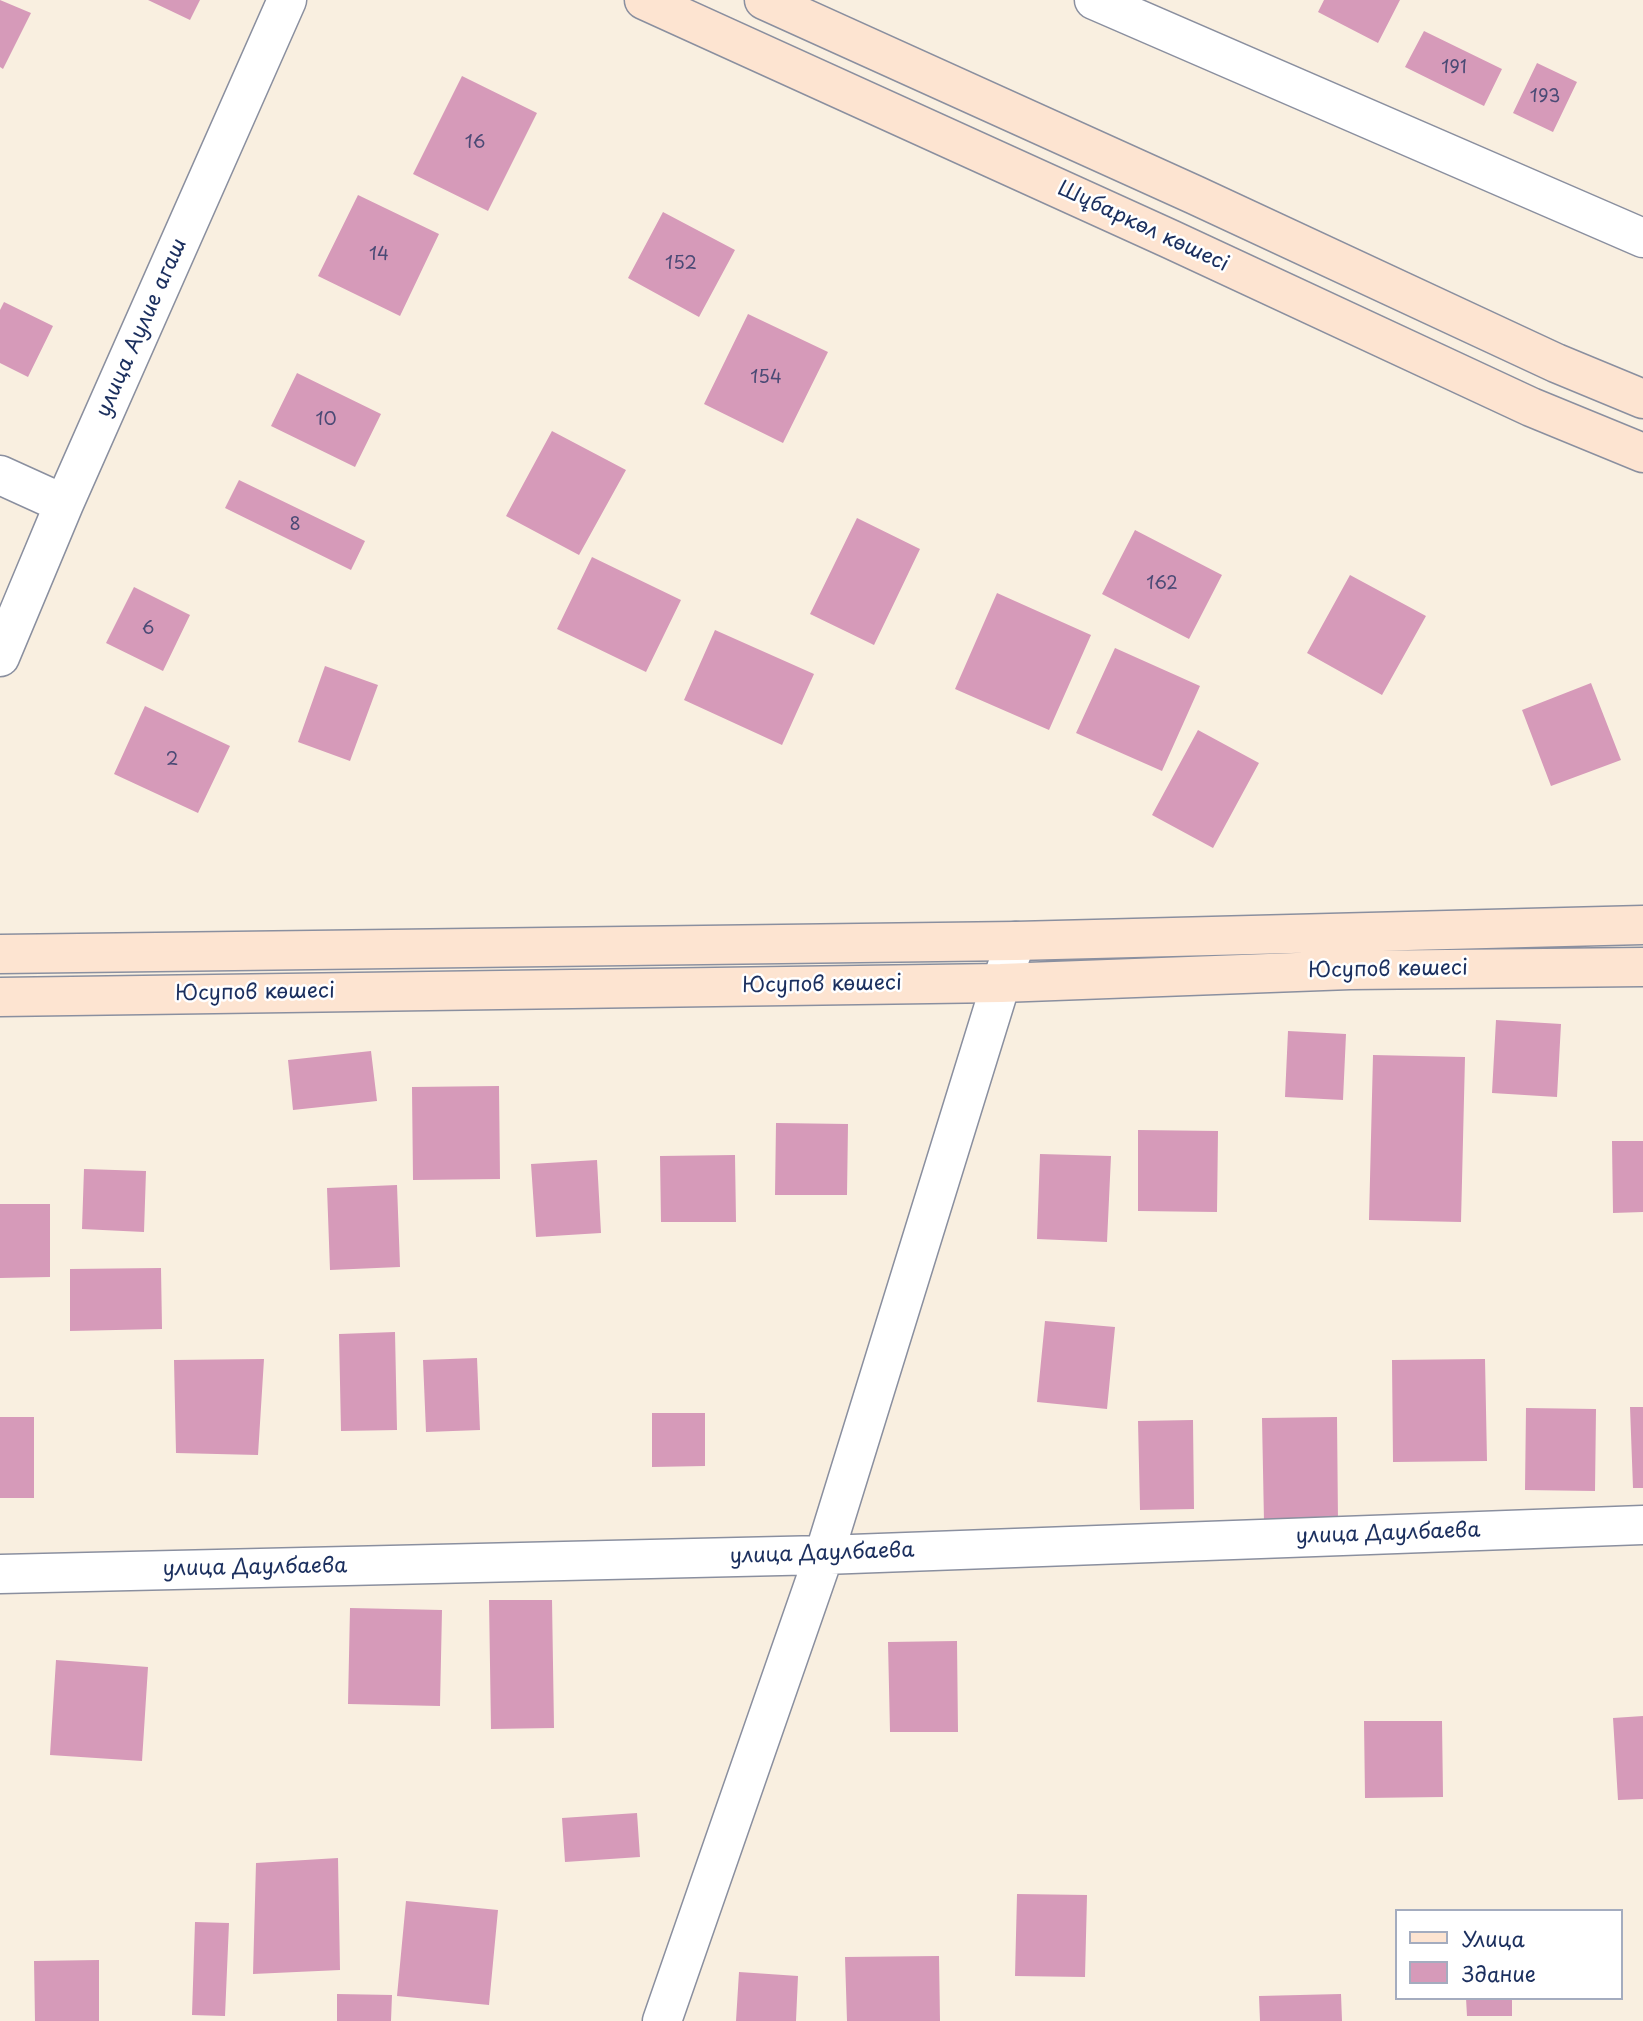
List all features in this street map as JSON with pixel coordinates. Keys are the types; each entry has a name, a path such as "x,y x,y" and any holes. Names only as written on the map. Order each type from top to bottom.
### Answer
{"street":[{"name":"улица Аулие агаш","path":"0,657 64,505 287,0"},
{"name":"Шұбаркөл көшесі","path":"643,0 1170,239 1531,407 1643,453"},
{"path":"764,0 1195,195 1556,363 1643,399"},
{"path":"1094,0 1643,239"},
{"path":"0,475 64,505"},
{"name":"Юсупов көшесі","path":"0,954 1016,941 1643,925"},
{"path":"662,2021 824,1555 1016,941"},
{"name":"Юсупов көшесі","path":"0,997 1001,982 1350,970 1643,967"},
{"name":"улица Даулбаева","path":"0,1574 824,1555 1643,1525"}],"building":[{"path":"0,0 31,13 3,69 0,67"},
{"path":"148,0 200,0 190,20"},
{"path":"1324,0 1400,0 1378,43 1318,12"},
{"path":"1424,31 1502,69 1484,106 1405,67"},
{"path":"1537,63 1577,82 1553,132 1513,113"},
{"path":"462,76 537,113 488,211 413,174"},
{"path":"358,195 439,234 400,316 318,276"},
{"path":"663,212 735,250 699,317 628,278"},
{"path":"4,302 53,326 28,377 0,363 0,310"},
{"path":"748,314 828,352 783,443 704,404"},
{"path":"297,373 381,414 355,467 271,426"},
{"path":"552,431 626,470 579,555 506,516"},
{"path":"239,480 365,541 351,570 225,508"},
{"path":"857,518 920,549 874,645 810,614"},
{"path":"1135,530 1222,575 1189,639 1102,594"},
{"path":"592,557 681,600 646,672 557,629"},
{"path":"1350,575 1426,616 1382,695 1307,653"},
{"path":"134,587 190,615 163,671 106,643"},
{"path":"997,593 1091,635 1049,730 955,689"},
{"path":"715,630 814,674 782,745 684,700"},
{"path":"1115,648 1200,686 1162,771 1076,733"},
{"path":"325,666 378,685 350,761 298,742"},
{"path":"1591,683 1621,760 1551,786 1522,710"},
{"path":"145,706 230,746 198,813 114,774"},
{"path":"1198,730 1259,763 1213,848 1152,815"},
{"path":"1496,1020 1561,1024 1557,1097 1492,1093"},
{"path":"1288,1031 1346,1034 1343,1100 1285,1097"},
{"path":"371,1051 377,1101 293,1110 288,1060"},
{"path":"1373,1055 1465,1057 1461,1222 1369,1220"},
{"path":"499,1086 500,1179 413,1180 412,1087"},
{"path":"776,1123 848,1124 847,1195 775,1195"},
{"path":"1138,1130 1218,1131 1217,1212 1138,1211"},
{"path":"1612,1141 1643,1141 1643,1212 1613,1213"},
{"path":"1040,1154 1111,1156 1107,1242 1037,1239"},
{"path":"735,1155 736,1222 661,1222 660,1156"},
{"path":"597,1160 601,1233 536,1237 531,1164"},
{"path":"84,1169 146,1171 144,1232 82,1229"},
{"path":"397,1185 400,1267 330,1270 327,1188"},
{"path":"0,1204 50,1204 50,1277 0,1278"},
{"path":"161,1268 162,1329 70,1331 70,1269"},
{"path":"1045,1321 1115,1327 1107,1409 1037,1402"},
{"path":"395,1332 397,1430 341,1431 339,1334"},
{"path":"477,1358 480,1430 426,1432 423,1360"},
{"path":"264,1359 258,1455 176,1453 174,1360"},
{"path":"1485,1359 1487,1461 1393,1462 1392,1360"},
{"path":"1630,1407 1643,1407 1643,1488 1633,1488"},
{"path":"1526,1408 1596,1409 1595,1491 1525,1490"},
{"path":"652,1413 705,1413 705,1466 652,1467"},
{"path":"0,1417 34,1417 34,1498 0,1498"},
{"path":"1337,1417 1338,1522 1264,1522 1262,1418"},
{"path":"1193,1420 1194,1509 1140,1510 1138,1421"},
{"path":"489,1600 552,1600 554,1728 491,1729"},
{"path":"350,1608 442,1610 440,1706 348,1704"},
{"path":"957,1641 958,1732 890,1732 888,1642"},
{"path":"56,1660 148,1667 142,1761 50,1755"},
{"path":"1643,1716 1643,1799 1618,1800 1613,1718"},
{"path":"1364,1721 1442,1721 1443,1797 1365,1798"},
{"path":"637,1813 640,1857 565,1862 562,1818"},
{"path":"338,1858 340,1970 253,1974 256,1863"},
{"path":"1017,1894 1087,1895 1085,1977 1015,1976"},
{"path":"406,1901 498,1910 489,2005 397,1996"},
{"path":"195,1922 229,1923 225,2016 192,2015"},
{"path":"939,1956 940,2021 847,2021 845,1957"},
{"path":"99,1960 99,2021 35,2021 34,1961"},
{"path":"739,1972 798,1976 796,2021 736,2021"},
{"path":"337,1994 392,1995 391,2021 337,2021"},
{"path":"1341,1994 1342,2021 1260,2021 1259,1996"},
{"path":"1466,2000 1512,2000 1512,2016 1467,2016"}]}
